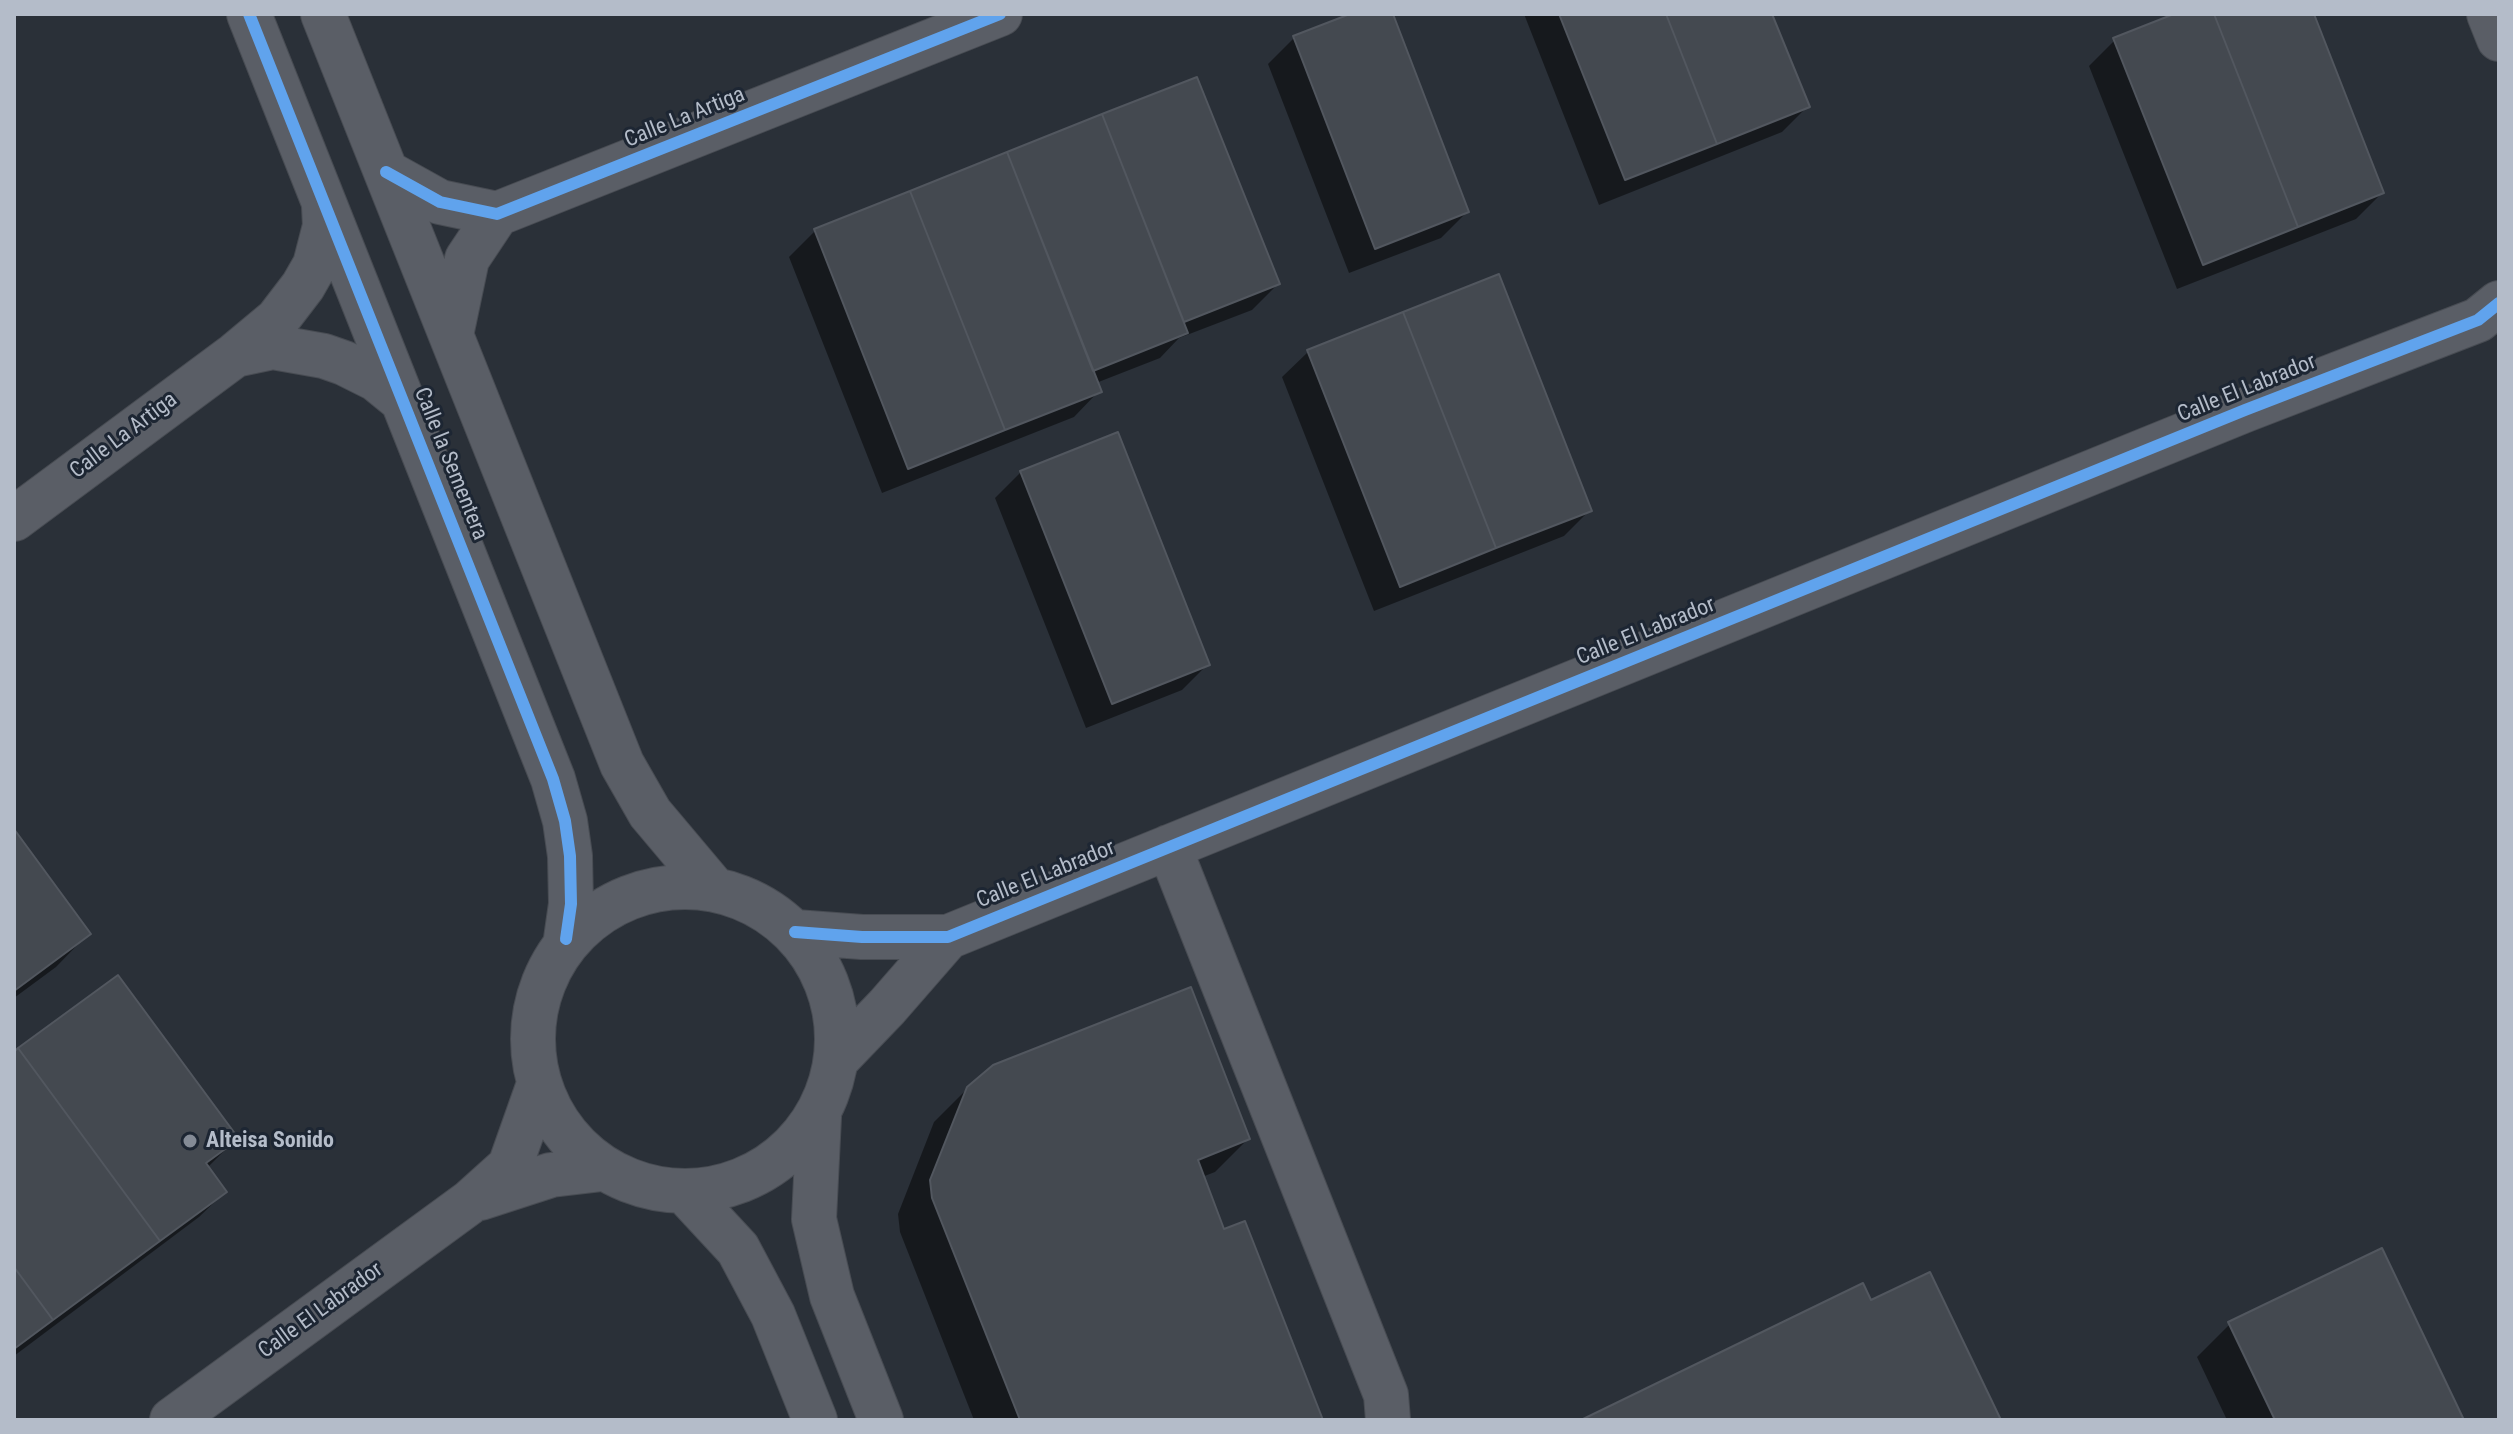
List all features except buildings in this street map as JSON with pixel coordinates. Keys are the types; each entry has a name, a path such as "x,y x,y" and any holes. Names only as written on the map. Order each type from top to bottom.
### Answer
{"street":[{"name":"Calle la Sementera","path":"249,14 558,792 570,856 571,904 566,939"},
{"path":"323,14 622,764 650,813 714,889"},
{"name":"Calle La Artiga","path":"497,214 1000,14"},
{"path":"2489,14 2499,39"},
{"path":"386,172 440,202 497,214 467,259 451,335"},
{"name":"Calle La Artiga","path":"14,519 235,355 277,320 303,286 321,244 325,226 324,204"},
{"name":"Calle El Labrador","path":"795,932 862,937 948,937 2245,410 2478,320 2499,303"},
{"name":"Calle La Artiga","path":"235,355 273,347 324,356 363,371 403,401"},
{"path":"1169,847 1386,1395 1388,1420"},
{"path":"819,1117 762,1173 687,1194 643,1187 602,1169 564,1132 539,1084 533,1030 545,978 566,939 601,912 639,893 714,889 757,904 795,932 830,990 838,1058 819,1117 814,1219 832,1296 881,1420"},
{"name":"Calle El Labrador","path":"838,1058 948,937"},
{"name":"Calle El Labrador","path":"172,1420 470,1202 510,1166 539,1084"},
{"name":"Calle El Labrador","path":"470,1202 551,1175 602,1169"},
{"path":"687,1194 738,1249 773,1315 815,1420"}],"cycle path":[{"path":"249,14 553,779 565,821 570,856 571,904 566,939"},
{"path":"386,172 440,202 497,214 1000,14"},
{"path":"795,932 862,937 948,937 2245,410 2478,320 2499,303"}],"place":[{"name":"Alteisa Sonido","path":"190,1141"}]}
